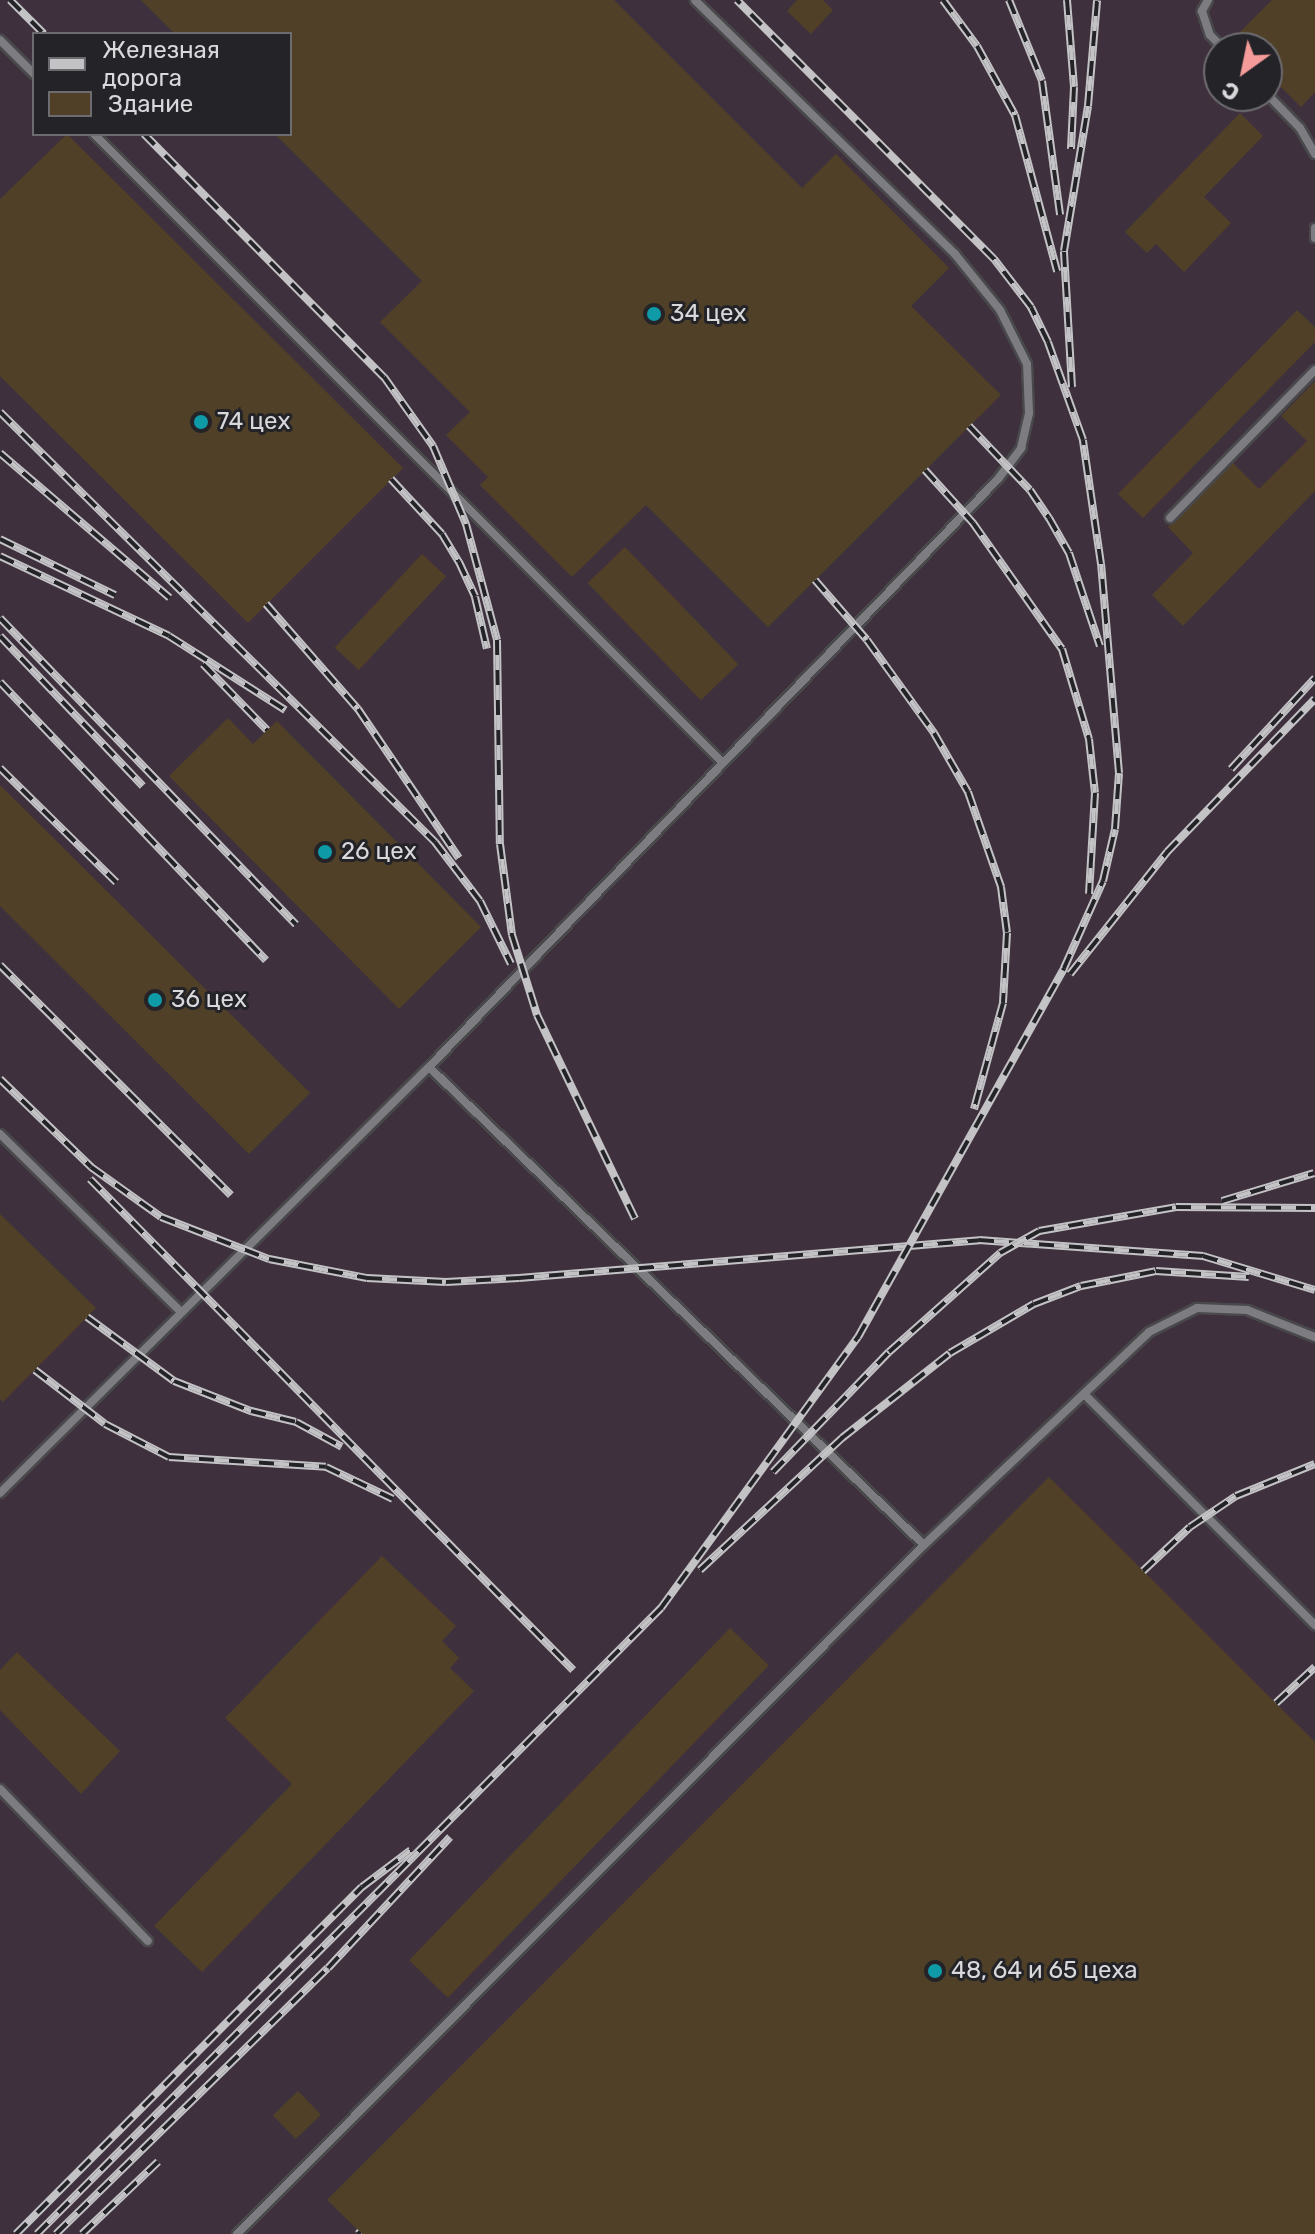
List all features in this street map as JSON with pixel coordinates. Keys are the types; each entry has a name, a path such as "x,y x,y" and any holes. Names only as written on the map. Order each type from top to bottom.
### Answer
{"lane":[{"path":"0,1493 429,1067 998,479 1021,448 1029,413 1027,364 1000,310 955,254 695,0"},
{"path":"1208,0 1202,11 1209,32"},
{"path":"0,40 32,72"},
{"path":"1283,110 1300,128 1315,154"},
{"path":"96,136 722,762"},
{"path":"1315,228 1315,238"},
{"path":"1170,518 1315,370"},
{"path":"429,1067 924,1545"},
{"path":"0,1134 181,1312"},
{"path":"237,2234 924,1545 1149,1332 1197,1308 1247,1310 1315,1337"},
{"path":"1084,1394 1315,1625"},
{"path":"0,1789 148,1941"}],"shaded area":[{"path":"0,0 1315,0 1315,2234 0,2234"}],"building":[{"name":"34 цех","path":"141,0 614,0 802,188 836,154 949,268 911,306 1001,395 768,627 646,505 572,577 480,485 488,477 446,435 470,412 380,322 422,281 277,136 292,136 292,32 173,32"},
{"path":"797,0 823,0 833,10 811,34 787,11"},
{"path":"1272,0 1315,0 1315,92 1301,107 1283,89 1283,32 1240,32"},
{"path":"1240,113 1263,136 1204,197 1231,223 1184,272 1156,244 1147,253 1125,232"},
{"name":"74 цех","path":"65,136 69,136 403,468 248,623 0,376 0,199"},
{"path":"1297,310 1315,327 1315,342 1143,518 1118,494"},
{"path":"1315,381 1315,491 1183,626 1152,595 1193,553 1168,527 1232,462 1259,489 1307,441 1281,416"},
{"path":"625,547 738,664 701,700 588,583"},
{"path":"422,554 446,577 359,670 335,648"},
{"name":"26 цех","path":"228,718 253,744 277,721 481,927 399,1009 169,776"},
{"name":"36 цех","path":"0,785 310,1093 249,1154 0,906"},
{"path":"0,1214 96,1308 3,1402 0,1399"},
{"name":"48, 64 и 65 цеха","path":"1049,1477 1315,1742 1315,2234 362,2234 327,2200"},
{"path":"382,1556 456,1626 442,1641 459,1658 450,1668 474,1691 202,1972 154,1926 292,1784 225,1718"},
{"path":"730,1628 769,1666 448,1998 409,1960"},
{"path":"17,1652 120,1751 81,1794 0,1710 0,1670"},
{"path":"298,2091 321,2115 296,2139 273,2115"}],"railway":[{"path":"10,0 42,32"},
{"path":"37,2234 661,1608 858,1337 1064,968 1103,881 1115,829 1119,773 1101,564 1083,440 1048,342 1031,307 994,259 737,0"},
{"path":"943,0 977,46 1015,115 1057,271"},
{"path":"1009,0 1042,81 1060,215"},
{"path":"1067,0 1074,87 1071,149"},
{"path":"1072,387 1064,251 1088,106 1097,0"},
{"path":"146,136 384,377 433,446 466,524 497,640 500,844 512,935 537,1015 635,1219"},
{"path":"0,412 435,842 480,901 511,964"},
{"path":"969,426 1030,490 1049,518 1069,553 1100,646"},
{"path":"0,453 170,598"},
{"path":"925,470 973,523 1062,649 1089,739 1095,793 1089,894"},
{"path":"391,479 442,534 459,562 475,597 487,649"},
{"path":"0,539 115,595"},
{"path":"0,556 169,636 285,710"},
{"path":"815,580 867,640 934,733 968,792 1001,887 1007,933 1003,1003 974,1109"},
{"path":"266,604 358,709 459,858"},
{"path":"0,618 296,925"},
{"path":"0,636 143,786"},
{"path":"203,664 267,730"},
{"path":"1231,769 1315,678"},
{"path":"0,682 266,960"},
{"path":"1070,974 1167,852 1315,699"},
{"path":"0,768 116,882"},
{"path":"0,965 231,1195"},
{"path":"0,1079 91,1167 161,1217 269,1259 367,1278 446,1282 519,1278 979,1240 1203,1256 1315,1290"},
{"path":"1222,1201 1314,1173"},
{"path":"90,1179 573,1670"},
{"path":"773,1472 889,1352 1000,1253 1039,1231 1176,1207 1315,1208"},
{"path":"700,1570 842,1438 950,1353 1034,1304 1081,1286 1156,1271 1249,1277"},
{"path":"87,1317 174,1381 251,1411 296,1422 342,1447"},
{"path":"35,1370 105,1424 169,1457 326,1467 393,1499"},
{"path":"1143,1571 1190,1527 1236,1496 1315,1464"},
{"path":"1276,1703 1315,1667"},
{"path":"56,2234 328,1968 450,1837"},
{"path":"16,2234 362,1887 411,1850"},
{"path":"82,2234 158,2162"}],"place":[{"name":"34 цех","path":"654,314"},
{"name":"74 цех","path":"201,422"},
{"name":"26 цех","path":"325,852"},
{"name":"36 цех","path":"155,1000"},
{"name":"48, 64 и 65 цеха","path":"935,1971"}]}
